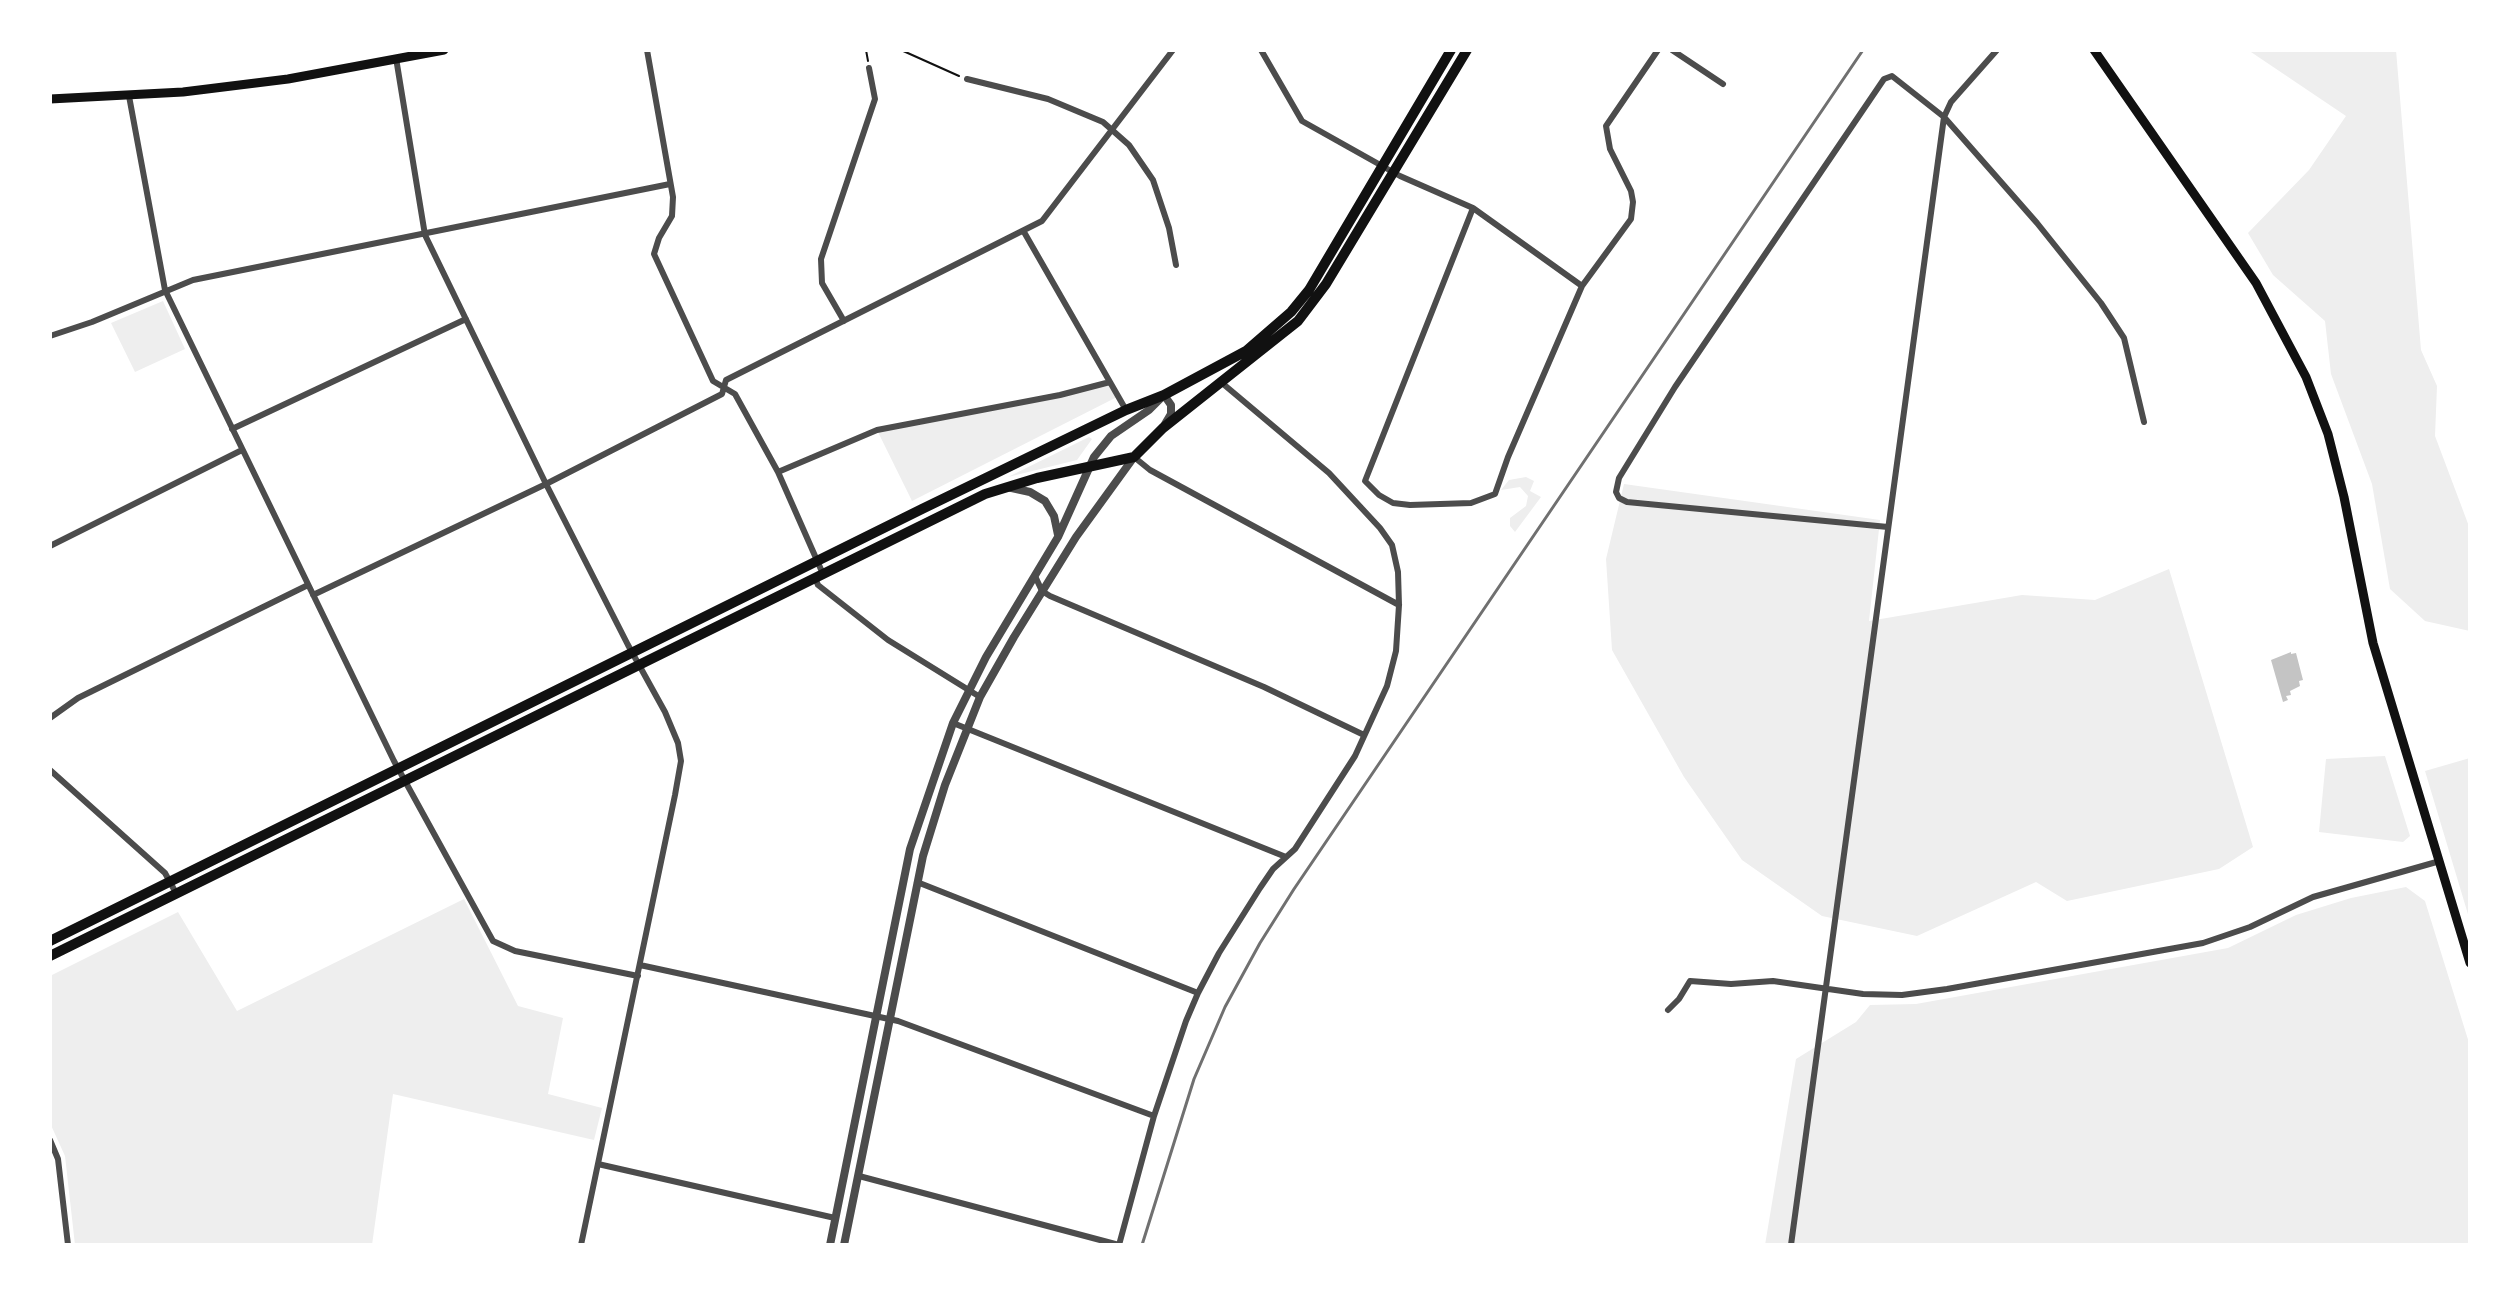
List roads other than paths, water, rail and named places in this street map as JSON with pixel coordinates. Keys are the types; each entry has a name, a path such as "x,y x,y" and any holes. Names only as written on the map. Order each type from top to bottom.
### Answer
{"highway":[{"path":"50,956 1003,487 1134,457 1163,428 1275,342 1305,312 1326,284 1451,50"},
{"path":"50,941 817,561 1126,410 1164,395 1246,351 1291,312 1467,50"}],"main road":[{"path":"50,99 129,96 288,79 444,50"},
{"path":"2094,50 2256,283 2306,377 2328,434 2344,497 2373,643 2470,963"}],"street":[{"path":"647,50 673,197 672,216 654,254 713,381 735,394 778,472 817,561 818,585 888,640 980,697"},
{"path":"313,595 546,484 722,394 726,380 1042,221 1173,50"},
{"path":"1261,50 1302,121 1388,170 1473,208 1582,286"},
{"path":"1473,208 1365,481 1393,503 1471,503 1495,494 1582,286 1631,219 1631,191 1610,149 1606,126 1658,50"},
{"path":"1672,50 1723,84"},
{"path":"1791,1245 1944,117 1951,102 1997,50"},
{"path":"396,58 425,235 546,484 665,712 678,743 681,761 581,1245"},
{"path":"844,321 822,283 821,259 875,99 869,68"},
{"path":"1888,527 1627,502 1619,498 1616,492 1619,478 1634,451 1677,383 1884,79 1892,76 1944,117 2037,223 2101,303 2124,338 2144,422"},
{"path":"967,79 1070,107 1103,122 1129,145 1153,180 1169,228 1176,265"},
{"path":"129,96 165,290 398,768 493,941 515,951 638,976"},
{"path":"50,336 193,280 670,184"},
{"path":"1024,232 1126,410"},
{"path":"232,429 466,319"},
{"path":"778,472 877,430 1060,395 1110,382"},
{"path":"859,1176 1119,1245 1154,1116 1198,993 1238,921 1273,869 1295,849 1348,770 1391,670 1396,651 1398,572 1392,545 1380,528 1307,453 1222,383"},
{"path":"830,1245 910,849 953,723 968,689 1058,537 1088,468 1111,436 1149,410 1164,395 1171,405 1171,414 1163,428"},
{"path":"50,546 242,450"},
{"path":"844,1245 917,882 931,825 966,729 980,697 1042,591 1091,515 1134,457 1150,470 1399,605"},
{"path":"1003,487 1030,492 1045,501 1054,516 1058,537"},
{"path":"1035,576 1042,591 1264,687 1364,735"},
{"path":"50,718 78,698 308,585"},
{"path":"953,723 1286,857"},
{"path":"50,770 145,856 170,881 176,893"},
{"path":"1668,1010 1690,981 1731,984 1773,981 1824,989 1902,995 2203,943 2250,927 2313,897 2440,861"},
{"path":"917,882 1198,993"},
{"path":"640,965 891,1019 1154,1116"},
{"path":"50,1140 58,1159 68,1245"},
{"path":"598,1164 835,1218"}],"railway":[{"path":"1142,1245 1194,1079 1225,1007 1260,943 1863,50"}]}
